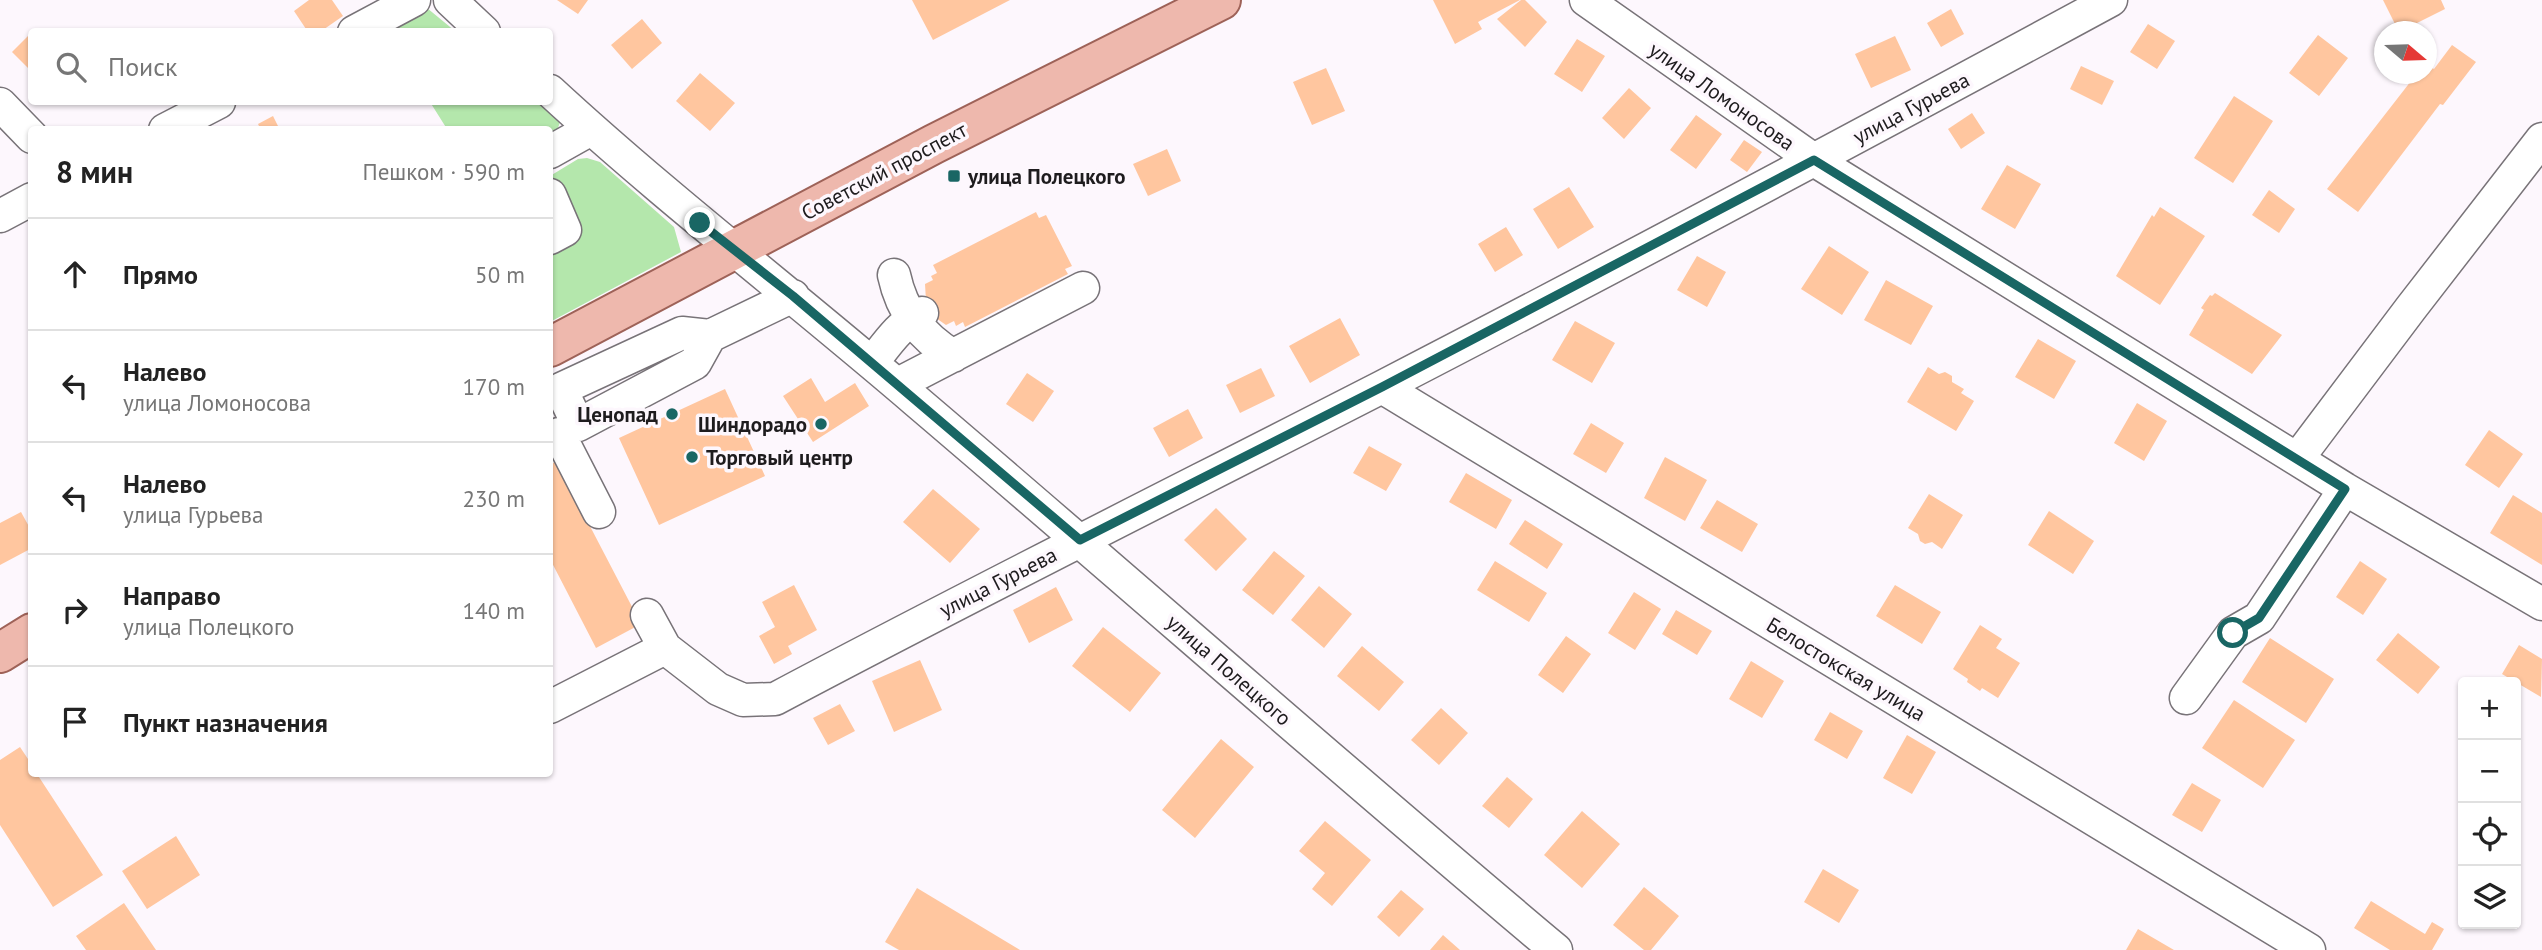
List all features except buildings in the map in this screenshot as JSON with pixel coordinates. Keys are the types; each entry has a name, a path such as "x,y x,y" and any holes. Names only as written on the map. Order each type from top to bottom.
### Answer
{"main road":[{"name":"Советский проспект","path":"553,345 934,144 1221,0"},
{"path":"0,653 28,636"}],"street":[{"path":"362,28 414,0"},
{"path":"450,0 480,28"},
{"name":"улица Гурьева","path":"648,615 665,648 718,688 743,700 775,699 1382,387 2111,0"},
{"name":"улица Ломоносова","path":"1590,1 1814,160 2345,489 2542,604"},
{"name":"улица Полецкого","path":"553,94 677,205 793,296 898,384 1393,813 1556,950"},
{"path":"0,104 28,132"},
{"path":"173,126 213,105"},
{"path":"553,150 591,130"},
{"path":"2298,458 2542,139"},
{"path":"0,216 28,201"},
{"path":"553,202 565,230 553,236"},
{"path":"894,275 898,292 916,316 925,336 953,356"},
{"path":"898,384 1083,288"},
{"path":"599,512 562,432 561,388 682,333 710,337 793,296"},
{"path":"872,363 894,334 916,316"},
{"name":"Белостокская улица","path":"1382,387 2309,950"},
{"path":"2186,698 2233,633 2259,618 2345,489"},
{"path":"553,705 665,648"}],"green space":[{"path":"427,8 451,28 393,28"},
{"path":"432,105 543,105 561,119 553,136 553,126 445,126"},
{"path":"587,158 600,162 674,227 681,252 553,320 553,174 578,159"}],"place":[{"name":"улица Полецкого","path":"954,176"},
{"name":"Ценопад","path":"672,414"},
{"name":"Шиндорадо","path":"821,424"},
{"name":"Торговый центр","path":"692,457"}],"route":[{"path":"700,223 793,296 1080,540 1382,387 1814,160 2345,489 2259,618 2233,633"}]}
